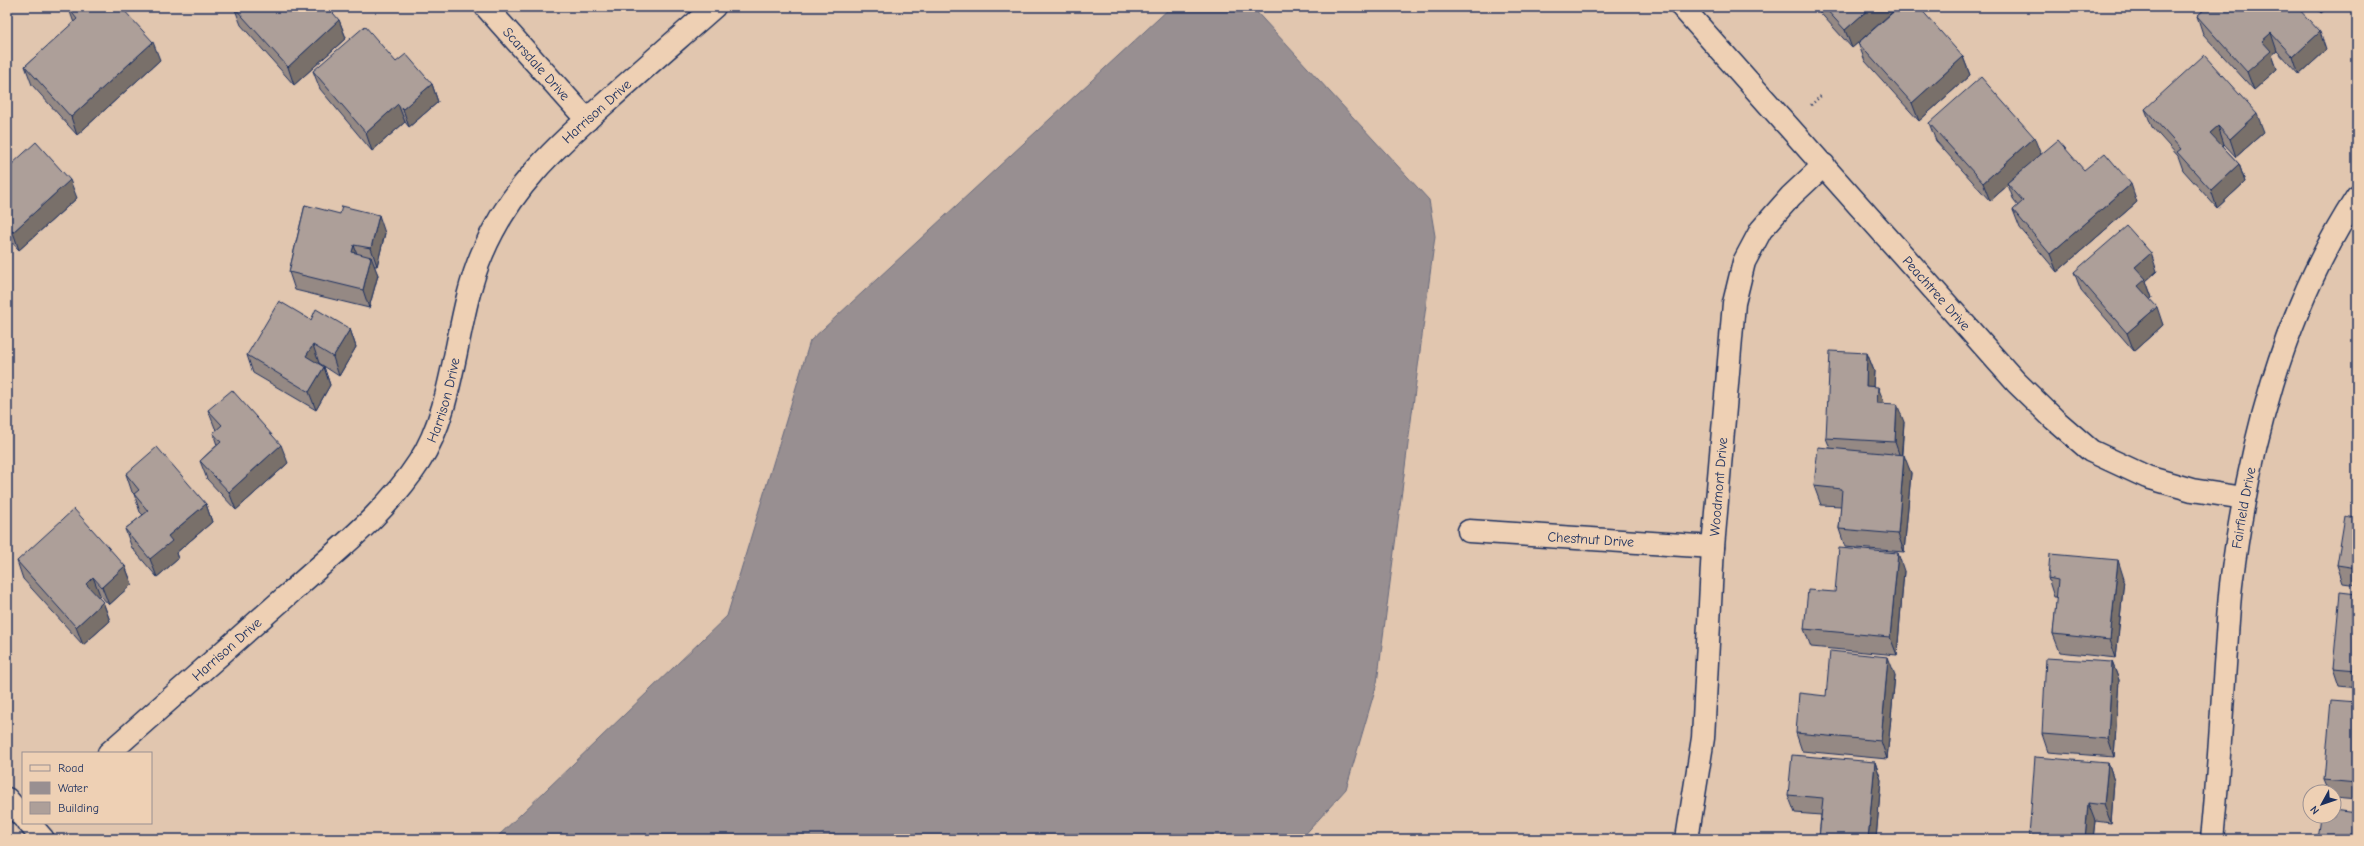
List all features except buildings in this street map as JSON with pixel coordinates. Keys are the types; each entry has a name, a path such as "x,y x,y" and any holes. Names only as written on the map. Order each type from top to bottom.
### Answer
{"street":[{"name":"Scarsdale Drive","path":"486,7 587,120"},
{"name":"Harrison Drive","path":"110,752 352,538 398,493 422,459 434,431 443,405 464,317 481,256 503,211 554,148 714,7"},
{"name":"Peachtree Drive","path":"1682,7 2016,382 2054,419 2091,451 2147,477 2192,490 2244,498"},
{"name":"Woodmont Drive","path":"1687,839 1704,738 1713,547 1734,303 1744,262 1761,230 1791,196 1824,165"},
{"name":"Fairfield Drive","path":"2212,839 2231,587 2244,498 2263,413 2284,349 2310,283 2342,220 2357,197"},
{"name":"Chestnut Drive","path":"1469,531 1713,547"},
{"path":"7,799 22,815"}],"path":[{"path":"1811,106 1822,95"}],"water":[{"path":"1171,7 1252,7 1429,200 1435,236 1377,683 1346,789 1301,839 495,839 727,616 810,341"}]}
